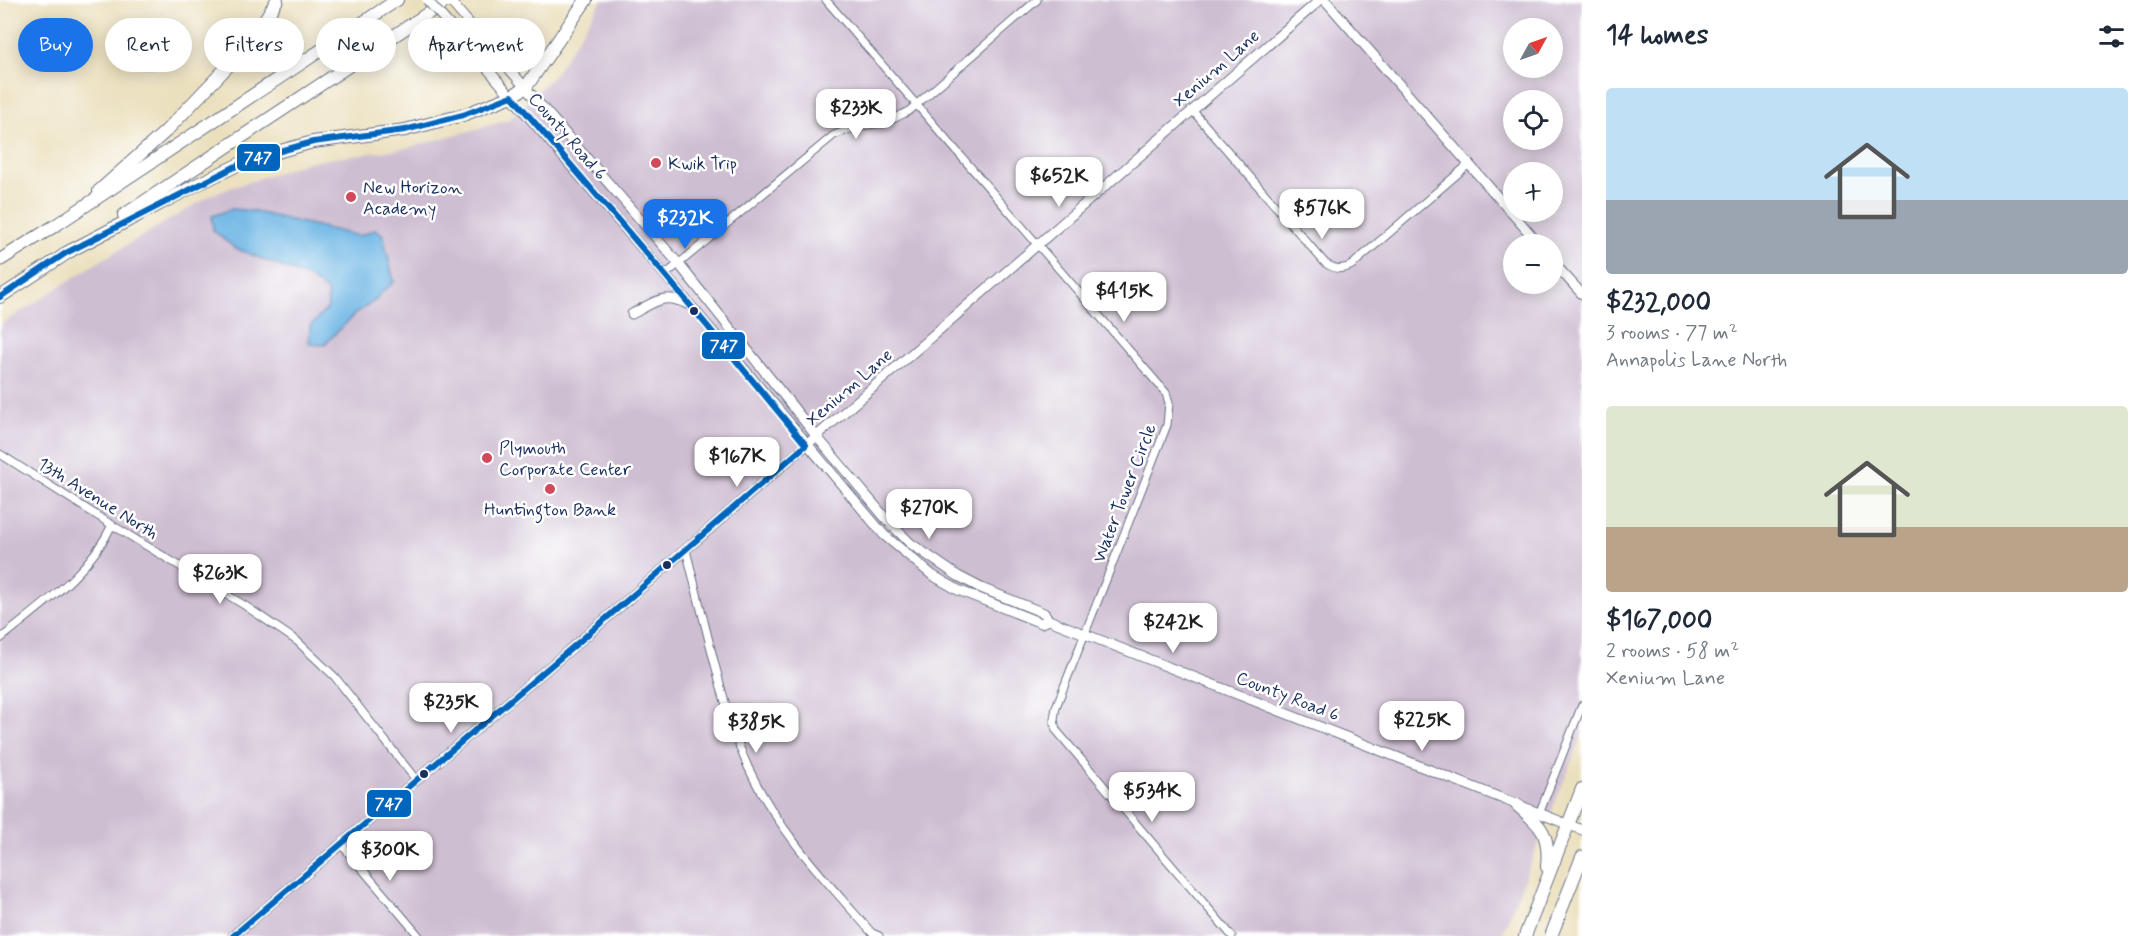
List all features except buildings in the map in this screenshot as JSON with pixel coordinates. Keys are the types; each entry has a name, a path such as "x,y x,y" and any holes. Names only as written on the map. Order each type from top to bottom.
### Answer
{"highway":[{"path":"81,209 115,175 166,131 251,42 277,0"},
{"path":"0,260 397,0"},
{"path":"0,297 448,0"},
{"path":"66,253 248,160 313,142 405,130 463,115 512,96 526,87 586,0"},
{"path":"1525,936 1582,789"},
{"path":"1517,806 1544,832 1548,856 1546,880"},
{"path":"1551,936 1582,857"}],"main road":[{"name":"County Road 6","path":"427,0 665,275 884,536 932,575 958,590 1041,623 1049,620"},
{"name":"County Road 6","path":"448,0 678,263 817,437 888,521 910,543 958,576 981,588 1044,613 1049,620 1582,830"},
{"name":"Xenium Lane","path":"233,936 686,550 1320,0"},
{"path":"1325,0 1530,234"},
{"path":"1563,273 1582,294"},
{"path":"632,314 665,298 675,298 690,305"}],"street":[{"name":"Water Tower Circle","path":"826,0 1160,384 1169,403 1167,425 1056,707 1054,719 1056,730 1232,936"},
{"path":"665,275 834,135 859,126 885,123 898,118 1037,0"},
{"path":"1192,110 1325,262 1338,269 1352,265 1469,164"},
{"name":"13th Avenue North","path":"0,454 244,605 297,641 335,677 417,781"},
{"path":"0,639 81,570 95,554 112,525"},
{"path":"686,550 726,710 750,771 766,800 807,859 872,933 879,936"},
{"path":"1539,814 1582,705"},
{"path":"341,844 419,936"}],"shaded area":[{"path":"602,0 1582,0 1582,736 1501,936 0,936 0,325 95,264 213,194 308,162 407,148 509,120 555,74"}],"water":[{"path":"232,209 252,211 359,236 376,229 383,235 394,282 376,300 356,313 324,345 309,344 310,326 328,308 327,291 309,278 235,248 213,230 212,216"}],"transit line":[{"name":"747","path":"0,297 66,253 248,160 313,142 405,130 463,115 512,96 806,445 233,936"}],"place":[{"name":"Kwik Trip","path":"656,163"},
{"name":"New Horizon Academy","path":"351,197"},
{"name":"Plymouth Corporate Center","path":"487,458"},
{"name":"Huntington Bank","path":"550,489"}]}
